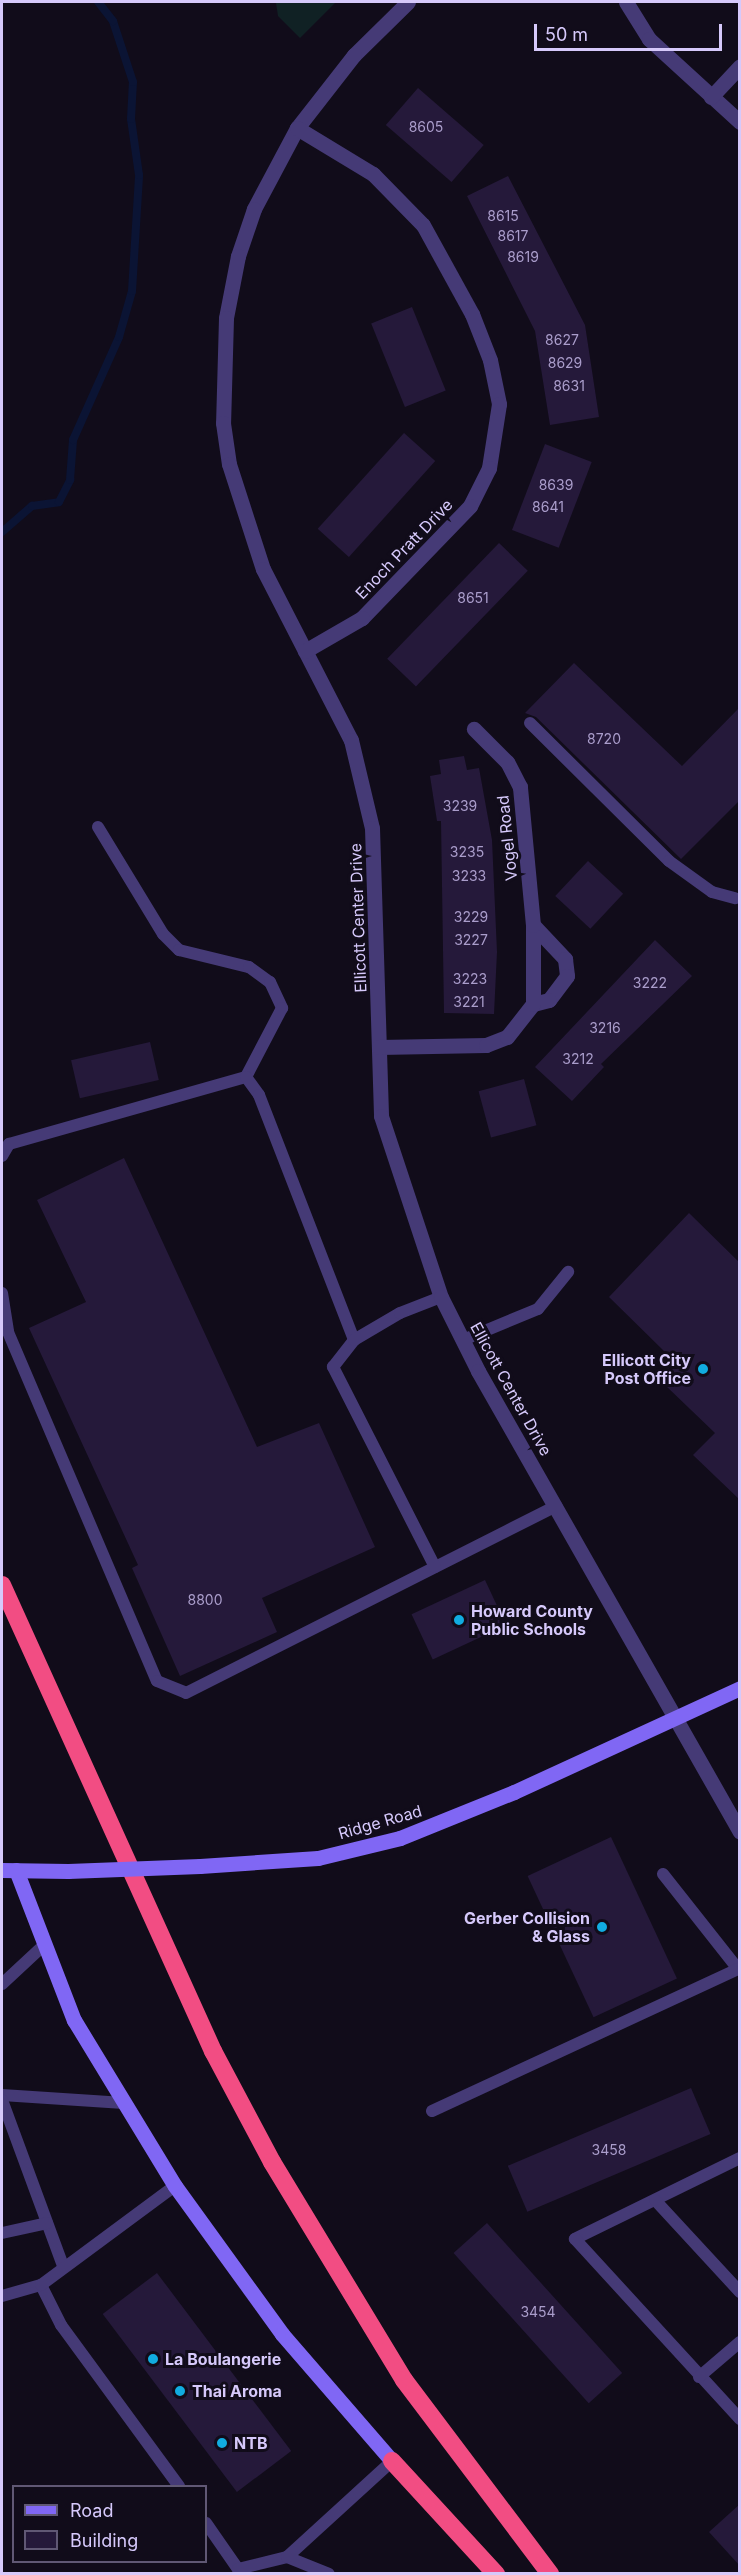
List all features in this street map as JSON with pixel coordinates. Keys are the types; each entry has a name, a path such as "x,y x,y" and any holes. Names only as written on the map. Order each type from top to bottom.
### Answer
{"highway":[{"path":"2,1585 213,2051 272,2162 404,2380 550,2574"},
{"path":"392,2461 496,2574"}],"street":[{"name":"Ellicott Center Drive","path":"408,2 354,55 297,128 254,209 238,256 226,318 223,423 229,464 259,560 351,740 372,828 381,1116 441,1297 740,1832"},
{"path":"626,2 650,39 740,122"},
{"path":"711,97 740,66"},
{"name":"Enoch Pratt Drive","path":"297,128 373,174 423,225 472,314 490,360 499,404 489,468 470,506 362,618 305,651"},
{"name":"Vogel Road","path":"474,729 507,762 520,788 533,925 533,1004"},
{"path":"379,1047 486,1045 507,1037 533,1004 549,1000 567,976 565,959 533,925"},
{"name":"Ridge Road","path":"9,1870 68,1871 200,1866 318,1858 400,1838 740,1688"},
{"path":"9,1870 74,2020 175,2186 282,2334 392,2461"}],"lane":[{"path":"530,723 669,861 712,892 735,898"},
{"path":"2,1156 9,1144 246,1077 282,1008 270,982 249,967 179,950 163,934 98,827"},
{"path":"246,1077 259,1095 354,1340"},
{"path":"463,1340 538,1309 568,1272"},
{"path":"2,1293 8,1332 157,1681 186,1693 557,1506"},
{"path":"435,1567 333,1367 354,1340 400,1313 441,1297"},
{"path":"432,2111 739,1968 663,1874"},
{"path":"2,1984 43,1946"},
{"path":"63,2266 2,2098 124,2103"},
{"path":"740,2158 575,2239 699,2377 740,2419"},
{"path":"2,2296 41,2285 63,2266 175,2186"},
{"path":"655,2200 740,2292"},
{"path":"2,2233 47,2223"},
{"path":"41,2285 61,2325 178,2485"},
{"path":"699,2377 740,2342"},
{"path":"207,2524 238,2569 287,2557 392,2461"},
{"path":"287,2557 329,2574"}],"shaded area":[{"path":"276,3 335,3 300,38 278,16"}],"building":[{"path":"418,88 484,145 452,182 386,125"},
{"path":"508,176 585,325 599,417 550,425 535,331 467,196"},
{"path":"412,307 446,390 405,407 371,323"},
{"path":"404,433 435,461 349,557 318,529"},
{"path":"545,444 592,462 559,548 512,530"},
{"path":"499,543 528,571 416,687 387,659"},
{"path":"574,663 682,766 740,707 740,800 681,859 536,717 525,713"},
{"path":"464,756 467,770 479,768 492,840 497,952 494,1014 444,1013 441,821 437,821 430,776 441,774 439,760"},
{"path":"588,861 623,894 590,929 555,896"},
{"path":"655,940 692,976 601,1064 604,1067 572,1101 535,1067"},
{"path":"150,1042 159,1080 80,1098 71,1060"},
{"path":"524,1079 536,1125 491,1138 479,1091"},
{"path":"124,1158 257,1447 319,1423 375,1547 262,1598 277,1632 180,1676 132,1568 138,1565 29,1328 86,1302 37,1200"},
{"name":"Ellicott City Post Office","path":"689,1213 740,1263 740,1500 693,1455 715,1433 665,1385 666,1353 609,1297"},
{"name":"Howard County Public Schools","path":"485,1580 506,1625 433,1660 412,1614"},
{"name":"Gerber Collision & Glass","path":"611,1837 677,1978 594,2017 528,1876"},
{"path":"691,2088 711,2134 527,2212 508,2166"},
{"path":"487,2223 622,2373 589,2403 454,2253"},
{"path":"157,2273 291,2451 237,2492 103,2314"},
{"path":"740,2504 740,2566 709,2532"}],"waterway":[{"path":"2,532 32,506 59,502 70,480 73,440 119,337 132,291 139,175 131,119 133,82 113,21 98,2"}],"place":[{"name":"Ellicott City Post Office","path":"703,1369"},
{"name":"Howard County Public Schools","path":"459,1620"},
{"name":"Gerber Collision & Glass","path":"602,1927"},
{"name":"La Boulangerie","path":"153,2359"},
{"name":"Thai Aroma","path":"180,2391"},
{"name":"NTB","path":"222,2443"}]}
